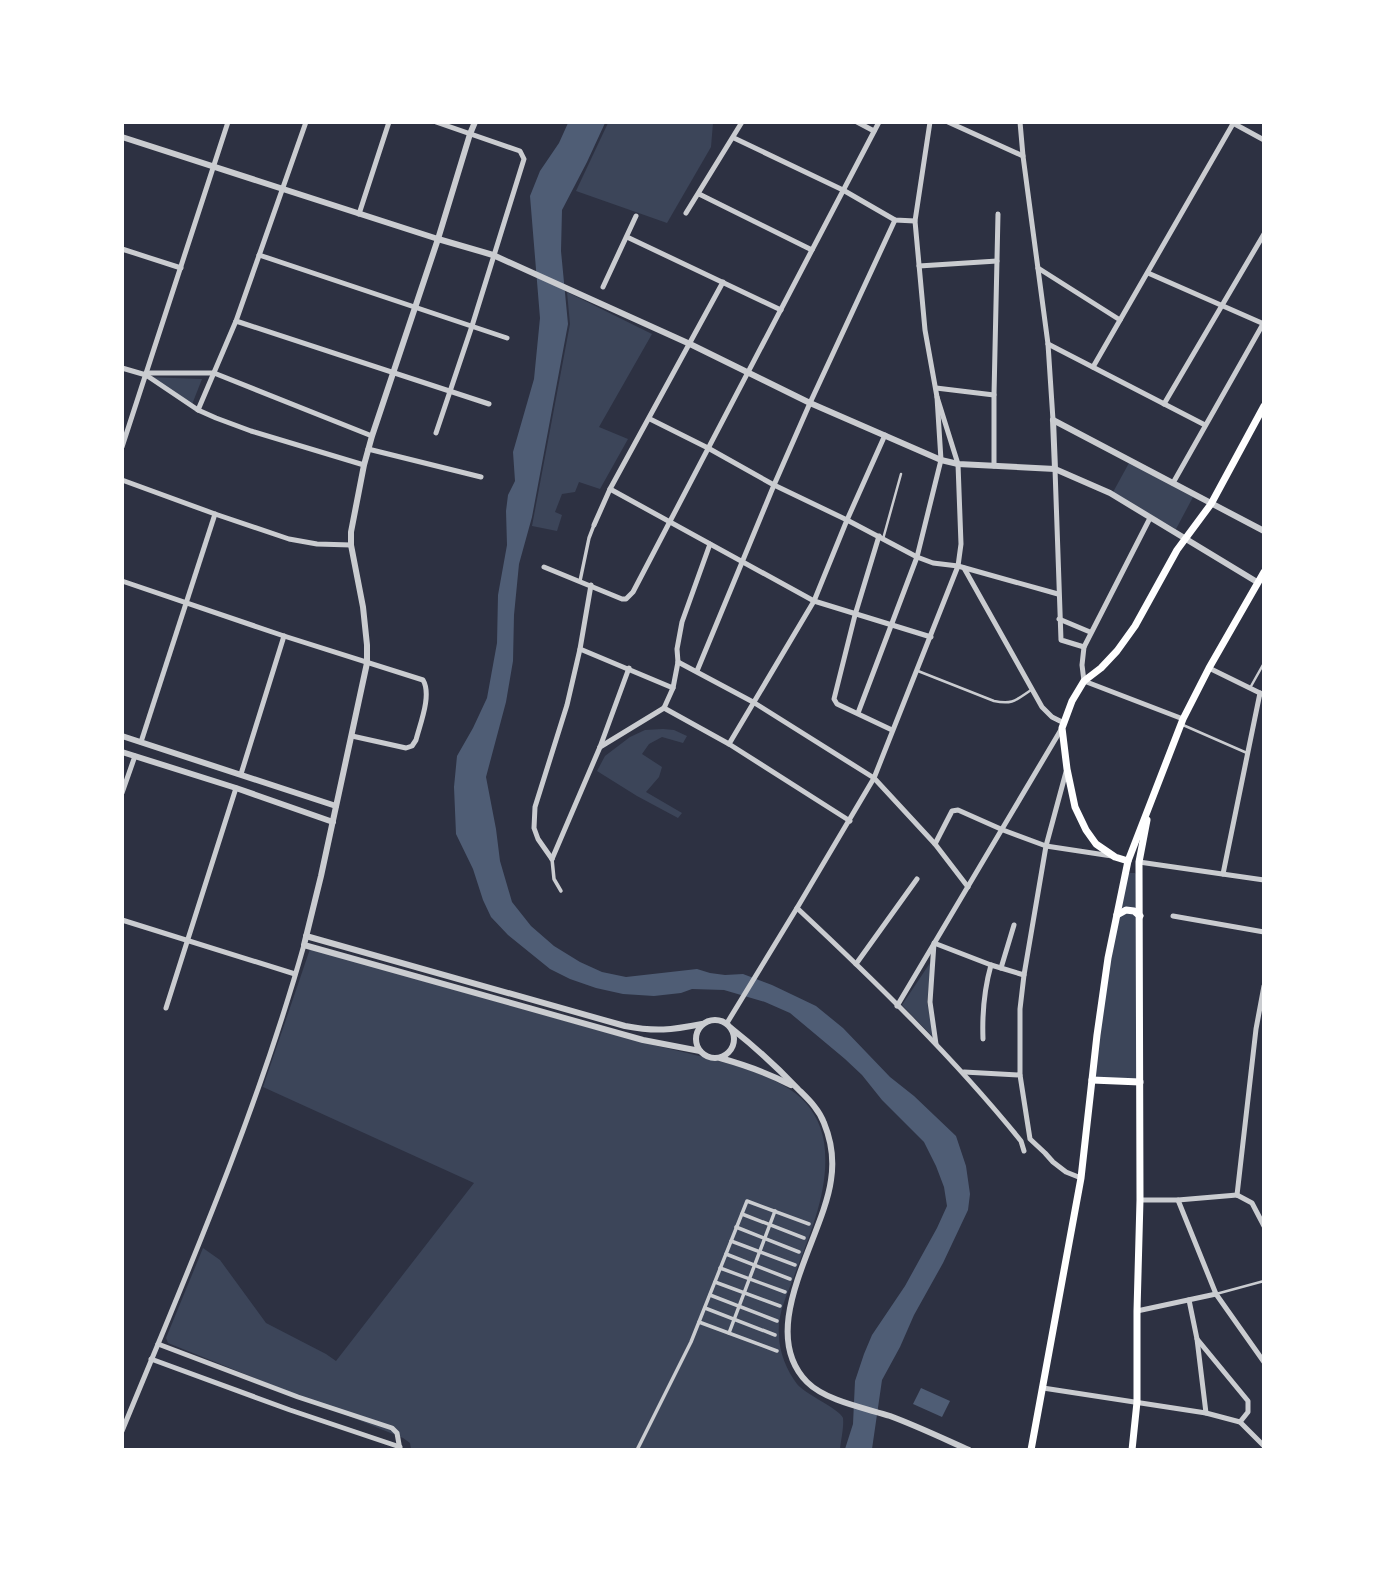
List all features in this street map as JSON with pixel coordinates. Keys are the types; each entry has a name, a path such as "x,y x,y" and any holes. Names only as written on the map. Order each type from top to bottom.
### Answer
{"main road":[{"path":"1128,861 1115,857 1096,844 1086,830 1075,807 1067,769 1063,726 1072,701 1084,681 1117,651 1135,626 1177,550 1211,504 1264,406"},
{"path":"1031,1450 1081,1178 1102,997 1128,861 1182,722 1209,668 1264,572"},
{"path":"1132,1450 1137,1402 1140,1200 1139,862 1150,802"},
{"path":"1117,915 1126,910 1135,911 1140,916"},
{"path":"1093,1080 1140,1082"}],"street":[{"path":"122,447 228,122"},
{"path":"198,411 236,321 306,122"},
{"path":"359,214 389,122"},
{"path":"436,122 520,151 524,164 436,433"},
{"path":"122,1431 242,1135 304,946 367,663 363,607 351,533 368,449 475,122"},
{"path":"686,213 743,122"},
{"path":"857,122 874,131"},
{"path":"544,567 618,597 626,599 633,592 879,122"},
{"path":"858,713 917,557 941,460 937,397 925,330 915,221 930,122"},
{"path":"948,122 1023,156"},
{"path":"1020,122 1048,344 1060,640 1084,647"},
{"path":"1093,367 1233,123 1264,140"},
{"path":"122,137 519,265 810,403 941,460 958,464 1055,469 1110,493 1260,583"},
{"path":"734,138 843,190 895,220 915,221"},
{"path":"699,194 812,250"},
{"path":"994,466 998,214"},
{"path":"603,287 636,216"},
{"path":"697,671 810,403 895,220"},
{"path":"1164,404 1264,234"},
{"path":"626,237 781,310"},
{"path":"122,249 181,268"},
{"path":"259,254 507,338"},
{"path":"919,266 997,261"},
{"path":"1038,268 1120,320"},
{"path":"1148,273 1263,324 1173,482"},
{"path":"580,581 589,538 610,489 723,282"},
{"path":"236,321 489,404"},
{"path":"1048,344 1205,425"},
{"path":"122,368 146,374 214,373 372,436"},
{"path":"146,374 198,411 251,431 365,465"},
{"path":"936,388 994,395"},
{"path":"719,1058 733,1046 734,1040 729,1026 740,1001 874,778 961,567 958,464 937,397"},
{"path":"650,419 917,557 1058,594"},
{"path":"1053,420 1264,531"},
{"path":"729,744 814,601 885,435"},
{"path":"368,449 481,477"},
{"path":"122,480 289,539 317,544 351,545"},
{"path":"610,489 814,601 930,638"},
{"path":"141,742 215,514"},
{"path":"1150,517 1090,632 1084,647 1084,681 1182,722"},
{"path":"881,538 855,615 834,699 835,702 892,730"},
{"path":"600,747 664,708 673,688 681,622 710,544"},
{"path":"897,1006 1063,726 1042,707 1031,690 961,567"},
{"path":"122,581 423,680 427,695 416,740 412,746 406,748 352,736"},
{"path":"552,859 534,828 534,807 567,705 591,585"},
{"path":"1059,620 1090,632"},
{"path":"241,775 285,636"},
{"path":"580,649 673,688"},
{"path":"678,662 753,702 874,778 935,844 968,887"},
{"path":"561,891 554,879 552,859 600,747 629,668"},
{"path":"1209,668 1261,694 1223,874"},
{"path":"664,708 729,744 850,821"},
{"path":"122,736 336,806"},
{"path":"122,752 333,822"},
{"path":"122,793 135,756"},
{"path":"1067,769 1046,846 1024,975 1020,1009 1020,1075 1030,1139 1066,1172 1081,1178"},
{"path":"166,1008 236,788"},
{"path":"935,844 952,811 958,810 1046,846 1115,857"},
{"path":"1139,862 1264,880"},
{"path":"856,964 917,879"},
{"path":"797,908 964,1072 1021,1141 1024,1151"},
{"path":"1173,916 1264,932"},
{"path":"122,920 295,974"},
{"path":"1001,968 1014,925"},
{"path":"306,936 625,1027 650,1031 673,1030 714,1019 729,1026 755,1047 817,1109 824,1121 832,1157 826,1203 788,1315 786,1335 797,1369 807,1383 824,1393 891,1417 965,1449"},
{"path":"934,943 1024,975"},
{"path":"934,943 930,1002 937,1046"},
{"path":"304,946 642,1040 700,1051 709,1057 774,1076 799,1090"},
{"path":"983,1039 982,1014 991,965"},
{"path":"1237,1195 1256,1029 1264,986"},
{"path":"700,1051 696,1034 702,1024"},
{"path":"964,1072 1020,1075"},
{"path":"1140,1200 1237,1195 1252,1203 1264,1226"},
{"path":"1178,1200 1216,1294 1264,1362"},
{"path":"637,1450 680,1366 747,1201 809,1224"},
{"path":"729,1333 775,1211"},
{"path":"742,1214 804,1238"},
{"path":"736,1227 799,1252"},
{"path":"731,1241 794,1265"},
{"path":"726,1254 790,1279"},
{"path":"720,1268 785,1293"},
{"path":"715,1282 780,1306"},
{"path":"1137,1311 1216,1294"},
{"path":"710,1295 777,1321"},
{"path":"1189,1300 1197,1339 1206,1413"},
{"path":"705,1308 775,1335"},
{"path":"699,1322 777,1351"},
{"path":"1197,1339 1248,1401 1250,1406 1241,1422"},
{"path":"158,1344 298,1397 391,1428 397,1433 400,1448"},
{"path":"151,1359 400,1448"},
{"path":"1043,1388 1206,1413 1241,1422 1264,1446"}],"lane":[{"path":"881,538 901,474"},
{"path":"1250,688 1264,663"},
{"path":"917,671 1005,703 1014,701 1031,690"},
{"path":"1182,722 1247,753"},
{"path":"1216,1294 1264,1281"}],"shaded area":[{"path":"568,123 605,123 562,210 561,251 568,324 532,517 519,564 513,661 506,702 486,777 500,861 512,902 531,926 554,946 580,962 602,972 626,977 697,969 725,975 743,974 772,985 816,1006 843,1028 890,1077 956,1136 966,1166 970,1194 968,1210 882,1380 872,1449 845,1449 853,1424 855,1381 872,1335 905,1286 947,1206 944,1187 924,1142 882,1100 862,1075 790,1013 765,1002 724,990 692,989 654,996 623,994 596,988 550,969 508,935 491,917 456,834 454,787 457,756 487,698 497,643 498,595 507,545 508,495 515,481 513,452 534,379 540,318 530,196 540,171 559,143"},
{"path":"608,123 713,123 711,147 667,223 576,191"},
{"path":"567,292 652,334 599,427 628,439 600,489 579,482 575,492 562,494 555,512 562,515 557,531 532,526 570,324"},
{"path":"145,377 202,379 191,407"},
{"path":"1129,463 1193,497 1176,529 1112,494"},
{"path":"645,730 674,730 687,736 683,743 662,737 649,744 642,754 662,767 659,777 646,792 682,813 678,818 597,771 605,756 630,737"},
{"path":"1127,873 1135,873 1137,876 1137,1084 1094,1082 1108,977"},
{"path":"310,949 604,1032 744,1068 763,1075 801,1098 818,1121 823,1135 824,1177 812,1229 779,1321 779,1341 784,1361 797,1384 843,1418 840,1449 411,1449 410,1443 403,1438 168,1343 166,1338 203,1248 220,1260 266,1323 336,1361 474,1183 263,1087"},
{"path":"932,960 927,1002 934,1038 902,1005"},
{"path":"921,1388 950,1401 942,1417 913,1404"}]}
